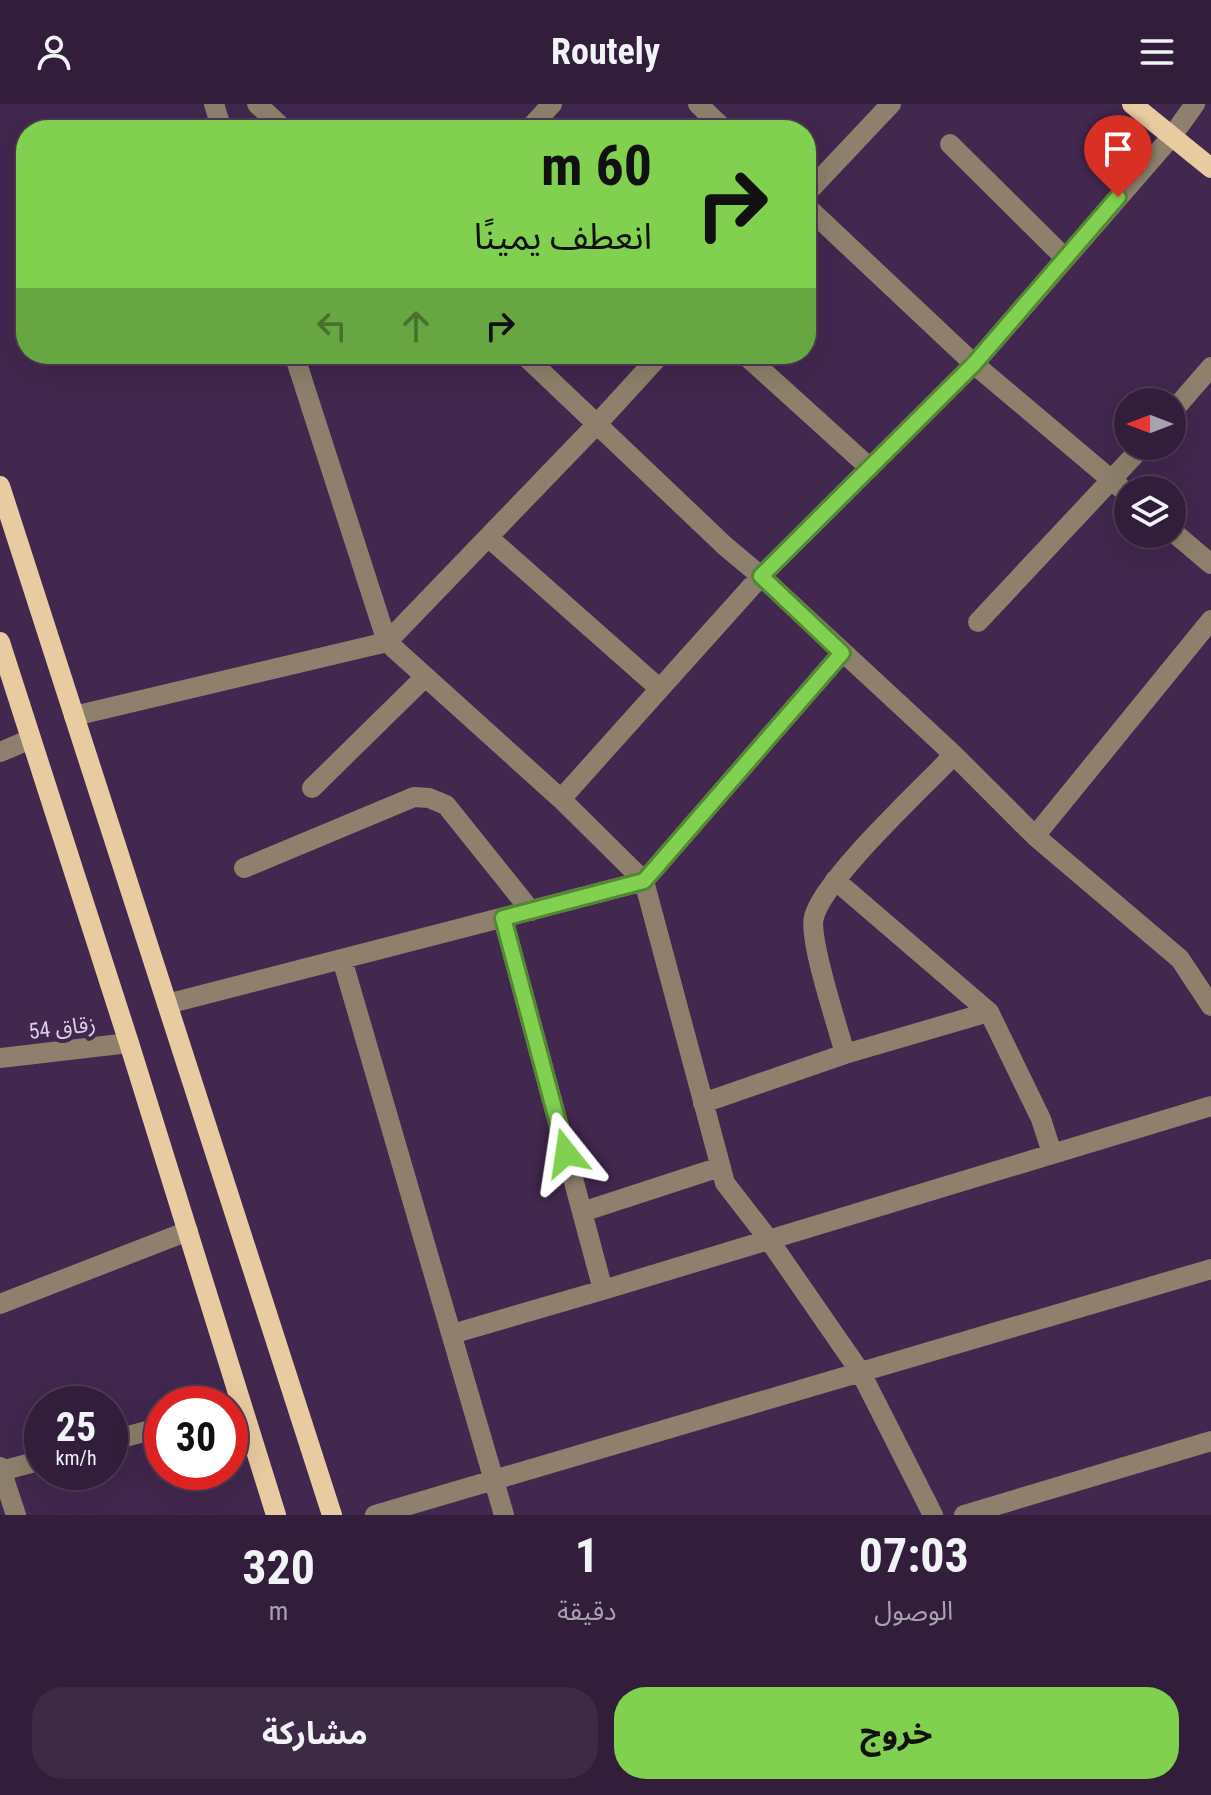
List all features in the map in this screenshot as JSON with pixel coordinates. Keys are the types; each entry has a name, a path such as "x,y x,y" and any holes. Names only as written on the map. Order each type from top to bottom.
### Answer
{"main road":[{"path":"1132,104 1211,168"},
{"path":"0,486 332,1515"},
{"path":"0,642 188,1231 230,1386"},
{"path":"248,1439 276,1515"}],"street":[{"path":"257,104 274,120"},
{"path":"537,120 552,104"},
{"path":"698,104 715,120"},
{"path":"816,183 891,104"},
{"path":"561,799 761,576 974,364 1172,136 1195,104"},
{"path":"950,144 1065,258"},
{"path":"816,215 974,364 1114,483"},
{"path":"297,364 387,642 561,799 644,881 725,1183 769,1240 861,1373 933,1515"},
{"path":"534,364 725,546 952,753 1035,836 1180,959 1211,1006"},
{"path":"74,716 387,642 652,364"},
{"path":"755,364 870,468"},
{"path":"1186,396 1211,367"},
{"path":"978,622 1114,494"},
{"path":"488,537 660,689"},
{"path":"1186,543 1211,564"},
{"path":"1035,836 1211,620"},
{"path":"167,1004 644,881 842,653"},
{"path":"312,788 425,677"},
{"path":"0,752 31,739"},
{"path":"845,1054 814,938 814,916 835,880 952,753"},
{"path":"244,868 414,797 429,798 446,805 531,911"},
{"path":"835,880 989,1012 1041,1119 1052,1153"},
{"path":"503,918 603,1290"},
{"path":"342,959 504,1515"},
{"path":"703,1103 845,1054 989,1012"},
{"name":"زقاق 54","path":"0,1058 129,1043"},
{"path":"452,1334 1211,1106"},
{"path":"582,1212 720,1167"},
{"path":"0,1304 188,1231"},
{"path":"375,1515 1211,1269"},
{"path":"964,1515 1211,1441"},
{"path":"16,1515 1,1469 24,1464"}],"route":[{"path":"566,1153 503,918 644,881 842,653 761,576 974,364 1118,197"}]}
